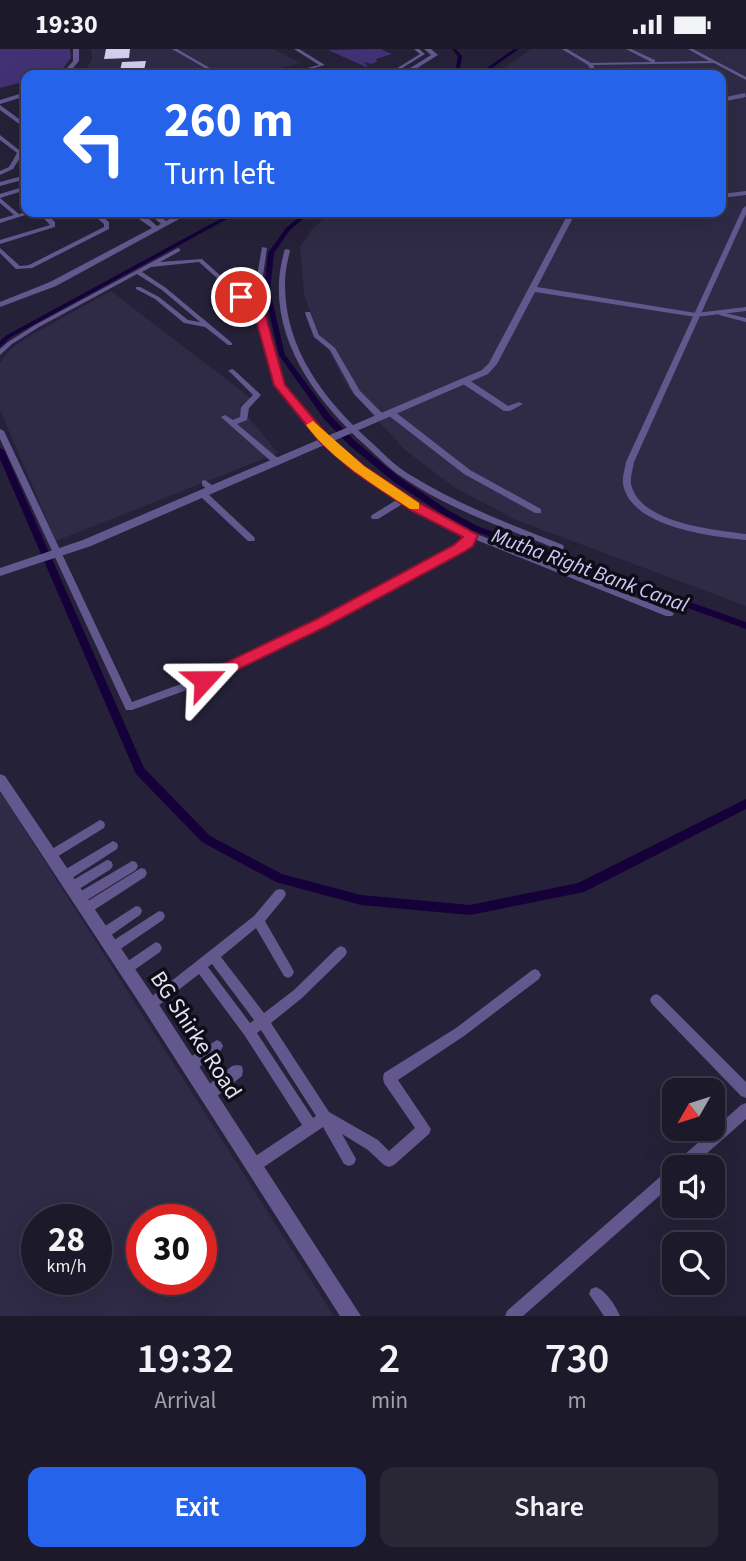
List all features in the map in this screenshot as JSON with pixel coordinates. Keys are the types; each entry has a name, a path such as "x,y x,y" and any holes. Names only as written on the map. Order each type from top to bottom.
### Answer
{"street":[{"path":"68,70 76,61 76,49"},
{"path":"174,49 211,70"},
{"path":"285,49 307,61 309,65 289,70"},
{"path":"296,49 324,64 302,70"},
{"path":"396,70 423,54 416,49"},
{"path":"410,70 435,55 427,49"},
{"path":"416,70 440,55 432,49"},
{"path":"564,49 590,64 716,62"},
{"path":"628,49 656,63"},
{"path":"690,49 746,79"},
{"path":"75,70 84,53"},
{"path":"590,64 593,70"},
{"path":"726,99 746,93"},
{"path":"3,103 21,98"},
{"path":"3,103 21,114"},
{"path":"3,103 21,122"},
{"path":"0,137 20,155 11,168 0,173"},
{"path":"7,150 14,148"},
{"path":"0,184 21,178"},
{"path":"18,216 0,198 21,190"},
{"path":"726,195 746,193"},
{"path":"746,208 627,469 627,487 642,506 662,519 702,532 746,537"},
{"path":"0,221 21,215"},
{"path":"0,242 53,226 54,223 47,217"},
{"path":"0,250 18,268 30,267 107,228 107,223 99,217"},
{"path":"143,217 160,225"},
{"path":"154,217 160,225"},
{"path":"160,225 172,217"},
{"path":"0,303 53,284 177,217"},
{"path":"0,572 55,555 485,372 493,364 569,217"},
{"path":"264,247 256,303 280,385 359,469 404,499 471,535 669,614"},
{"path":"0,353 10,343 37,326 178,250"},
{"path":"286,250 281,300 289,333 301,366 349,430 407,477 476,515 560,547"},
{"path":"150,265 200,260 241,297 256,303"},
{"path":"138,272 230,344"},
{"path":"138,288 157,298 186,322 209,326"},
{"path":"532,289 696,315 746,309"},
{"path":"308,313 316,336 333,349 357,392 381,417"},
{"path":"721,314 746,320"},
{"path":"232,371 257,395 245,407 244,418 232,423"},
{"path":"466,382 507,409 519,404"},
{"path":"391,413 467,472 538,511"},
{"path":"225,417 277,462"},
{"path":"0,431 55,555 129,707 167,695 234,667 468,543 471,535"},
{"path":"207,489 251,539"},
{"path":"375,517 404,499"},
{"name":"BG Shirke Road","path":"0,780 150,1005 351,1316"},
{"path":"51,855 100,825"},
{"path":"76,892 113,846"},
{"path":"76,892 107,865"},
{"path":"76,892 137,869"},
{"path":"150,1005 258,920 280,894"},
{"path":"108,941 136,911"},
{"path":"108,941 159,916"},
{"path":"258,920 288,971"},
{"path":"126,969 156,948"},
{"path":"249,1032 298,994 341,952"},
{"path":"213,955 264,1020 326,1117 349,1159"},
{"path":"199,965 249,1032 310,1126"},
{"path":"326,1117 373,1145 389,1160 424,1129 389,1078 460,1032 535,975"},
{"path":"656,1000 746,1091"},
{"path":"189,1066 217,1046"},
{"path":"207,1095 237,1071"},
{"path":"695,1155 746,1110"},
{"path":"253,1167 326,1117"},
{"path":"512,1316 662,1185"},
{"path":"596,1294 613,1316"}],"shaded area":[{"path":"0,49 70,49 71,58 62,70 21,70 21,82 0,88"},
{"path":"91,49 273,49 301,63 274,70 85,70 92,60"},
{"path":"380,49 392,54 376,59 372,64 363,62 368,66 366,67 328,50"},
{"path":"531,49 746,49 746,606 516,520 454,487 405,450 349,389 316,327 304,294 300,247 312,229 325,217 726,217 726,70 501,70"},
{"path":"111,291 252,399 239,406 278,453 56,541 0,410 0,363 10,350 26,338"},
{"path":"0,792 9,805 334,1316 0,1316"}],"building":[{"path":"106,49 130,49 129,58 104,59"},
{"path":"146,61 144,70 120,70 122,62"}],"waterway":[{"path":"454,49 460,56 456,70"},
{"name":"Mutha Right Bank Canal","path":"486,70 517,49"},
{"path":"0,345 9,336 228,217"},
{"name":"Mutha Right Bank Canal","path":"302,217 288,229 271,253 267,291 282,355 327,417 352,443 397,480 474,528 746,626"},
{"path":"0,450 140,771 206,839 280,878 361,900 470,910 580,888 746,804"}],"slow traffic":[{"path":"313,425 324,439 359,469 414,506"}],"route":[{"path":"204,680 320,624 468,543 471,538 471,535 416,507 359,469 324,439 280,385 256,303 241,297"}]}
